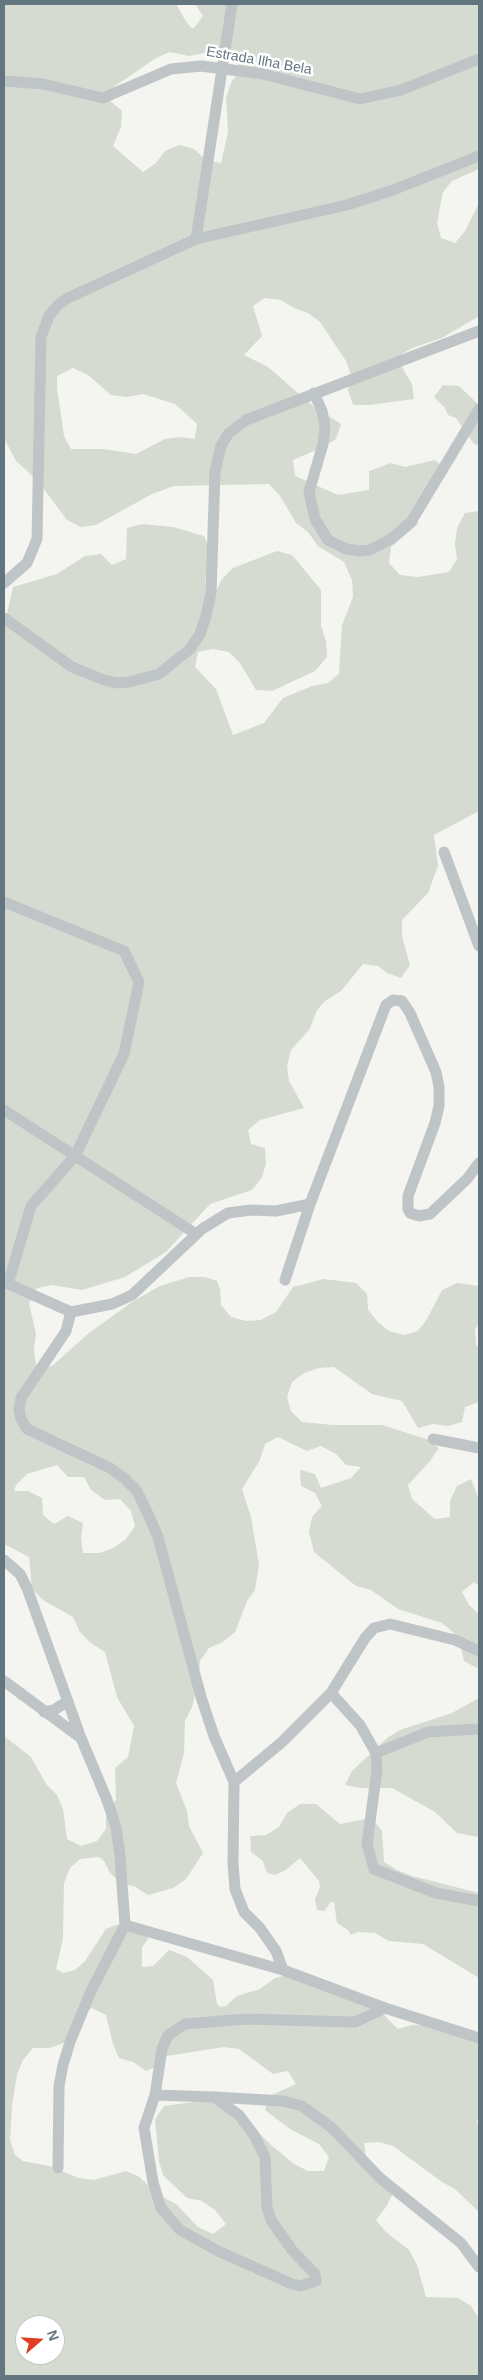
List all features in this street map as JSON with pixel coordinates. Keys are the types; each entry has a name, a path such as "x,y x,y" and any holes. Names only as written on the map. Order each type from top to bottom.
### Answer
{"street":[{"path":"196,239 232,4"},
{"name":"Estrada Ilha Bela","path":"4,80 43,84 103,98 171,69 185,66 222,67 287,80 360,99 401,90 479,59"},
{"path":"4,584 27,563 37,539 39,358 41,337 49,316 58,306 68,298 196,239 347,205 393,190 479,156"},
{"path":"4,618 72,668 104,680 117,683 129,682 152,677 166,669 190,649 200,634 206,616 211,593 215,472 221,446 228,434 246,420 479,331"},
{"path":"314,394 322,411 325,426 323,444 309,492 315,519 328,540 346,549 360,551 370,550 387,542 411,522 479,409"},
{"path":"444,852 479,946"},
{"path":"4,902 124,951 139,982 124,1054 75,1156 31,1206 6,1283 71,1312 112,1304 132,1295 196,1234 228,1213 251,1210 276,1211 310,1204"},
{"path":"285,1280 310,1204 386,1005 396,999 400,999 404,1003 424,1042 436,1072 439,1087 440,1106 408,1196 408,1209 410,1213 419,1216 430,1214 467,1179 479,1163"},
{"path":"4,1110 196,1234"},
{"path":"71,1312 66,1331 21,1398 19,1410 21,1420 27,1429 39,1436 110,1468 137,1491 158,1537 201,1697 214,1736 234,1782 233,1863 235,1889 244,1912 260,1928 276,1950 283,1970"},
{"path":"432,1439 479,1448"},
{"path":"4,1560 14,1567 24,1580 81,1738 116,1827 125,1925 91,1991 70,2042 63,2065 59,2086 58,2168"},
{"path":"234,1782 282,1742 332,1693 365,1638 380,1625 390,1624 455,1640 479,1651"},
{"path":"4,1682 81,1738"},
{"path":"332,1693 360,1725 376,1753 377,1770 366,1844 374,1869 436,1893 479,1901"},
{"path":"44,1712 54,1710 68,1701"},
{"path":"376,1753 428,1732 479,1730"},
{"path":"125,1925 283,1970 385,2008 479,2038"},
{"path":"214,2097 239,2115 254,2135 265,2157 267,2207 271,2220 287,2244 315,2274 316,2281 300,2286 292,2284 211,2248 180,2230 161,2208 152,2182 144,2128 155,2095 162,2049 168,2035 185,2024 246,2018 355,2022 385,2008"},
{"path":"155,2095 283,2101 302,2106 332,2128 355,2149 365,2165 387,2184 461,2243 479,2268"}],"shaded area":[{"path":"4,4 176,4 191,28 194,28 203,16 195,4 479,4 479,169 452,181 443,192 437,223 441,238 455,243 465,231 479,203 479,316 442,338 412,348 399,356 404,371 412,384 414,399 369,405 353,405 348,390 351,375 346,361 320,322 308,313 294,308 281,300 265,298 253,306 262,336 244,355 268,367 314,407 341,424 336,439 293,460 295,476 338,495 369,490 369,471 391,463 405,467 435,460 447,470 422,509 417,525 391,547 389,563 400,575 418,577 449,572 457,559 455,544 457,528 465,513 479,511 479,811 434,835 438,866 428,893 402,920 402,936 410,965 401,978 387,973 378,966 363,964 341,991 325,1001 317,1010 309,1030 291,1050 287,1066 289,1081 304,1108 260,1120 248,1130 251,1144 265,1148 266,1164 261,1179 252,1190 210,1204 166,1252 125,1277 82,1290 52,1285 37,1288 29,1303 36,1334 34,1350 36,1365 52,1366 89,1333 132,1302 160,1286 189,1277 205,1277 217,1281 220,1289 221,1305 231,1317 246,1321 261,1320 276,1312 293,1287 324,1279 356,1283 367,1294 368,1310 378,1322 389,1331 404,1335 418,1331 427,1319 442,1290 457,1283 479,1286 479,1325 475,1329 476,1345 479,1348 479,1402 465,1407 462,1422 448,1426 433,1424 418,1428 402,1401 372,1394 334,1367 319,1368 304,1373 292,1382 287,1397 291,1411 302,1422 333,1425 382,1425 426,1439 439,1448 408,1485 412,1499 435,1519 450,1517 450,1501 457,1486 471,1479 479,1500 479,1586 474,1582 462,1592 469,1605 479,1614 479,1669 464,1661 461,1647 453,1632 442,1623 398,1609 371,1590 356,1586 314,1552 309,1532 312,1517 322,1506 315,1493 301,1486 300,1470 315,1474 321,1488 351,1478 361,1467 346,1465 336,1454 321,1446 307,1451 278,1437 265,1444 260,1460 242,1489 251,1517 259,1565 255,1590 247,1601 235,1632 223,1642 209,1648 200,1661 199,1677 192,1707 185,1721 184,1753 176,1783 187,1811 189,1826 203,1853 186,1879 173,1888 148,1895 134,1886 122,1884 110,1873 104,1861 99,1857 80,1859 70,1868 64,1883 63,1938 56,1969 63,1973 75,1970 85,1961 106,1929 116,1925 133,1924 148,1933 148,1939 142,1947 142,1967 153,1966 169,1950 187,1957 213,1980 217,2004 220,2007 226,2006 237,1996 260,1989 275,1978 287,1975 350,1997 384,2015 398,2029 412,2025 439,2026 479,2037 479,2116 477,2121 479,2128 479,2212 455,2189 442,2182 393,2146 379,2142 364,2143 366,2158 393,2193 386,2207 376,2220 386,2232 409,2250 417,2265 426,2297 458,2298 471,2306 479,2319 479,2376 4,2376 4,1736 31,1757 46,1784 57,1795 63,1809 67,1839 81,1846 97,1841 106,1829 106,1813 116,1800 115,1768 128,1757 134,1726 117,1697 105,1652 91,1643 80,1632 73,1617 43,1600 32,1589 29,1557 4,1544 4,618 6,618 13,587 57,574 85,556 101,554 112,565 126,559 127,528 142,524 173,527 204,536 211,551 205,582 215,593 222,579 233,568 277,551 292,555 321,590 321,626 326,641 327,657 315,671 272,691 256,690 240,663 229,652 213,649 198,652 195,667 216,689 233,735 264,723 283,698 312,686 328,683 339,674 342,625 353,597 352,580 344,562 318,546 308,532 296,523 280,496 269,484 174,486 152,494 96,525 81,527 67,520 38,481 16,461 4,438","holes":["219,50 233,54 241,69 231,83 226,98 228,132 221,163 206,160 194,149 179,145 165,151 156,163 143,172 113,146 121,127 122,111 108,99 115,86 156,58 170,52 189,56","73,368 88,375 111,395 126,397 143,394 175,404 197,424 195,439 180,437 165,439 136,454 103,449 71,449 64,436 57,376","57,1465 68,1477 84,1477 91,1490 105,1500 120,1499 131,1511 135,1526 126,1539 113,1548 99,1553 83,1553 81,1538 83,1523 68,1516 54,1524 43,1515 42,1498 28,1491 14,1491 16,1485 27,1474","92,2008 106,2015 113,2044 119,2058 133,2062 146,2071 160,2065 167,2056 224,2047 239,2049 273,2074 288,2071 296,2084 269,2096 265,2110 290,2129 319,2144 329,2157 324,2171 308,2171 294,2164 270,2144 224,2098 164,2106 155,2119 159,2161 163,2175 187,2198 202,2201 215,2210 226,2224 213,2234 198,2227 176,2204 160,2196 138,2176 126,2171 94,2180 79,2178 49,2166 23,2161 15,2155 10,2140 12,2106 17,2074 23,2060 33,2048 49,2048 64,2043 79,2015"]},
{"path":"443,385 459,386 479,405 479,446 474,444 456,418 448,415 445,408 434,397"},
{"path":"479,1698 479,1837 457,1833 435,1812 392,1788 360,1788 345,1785 352,1771 387,1738 400,1730 452,1713"},
{"path":"300,1804 316,1804 340,1824 371,1818 382,1831 384,1862 412,1876 479,1893 479,1978 423,1944 389,1941 375,1933 358,1932 351,1935 348,1930 337,1923 334,1902 331,1902 324,1911 317,1910 315,1899 320,1887 319,1881 300,1858 286,1870 275,1875 267,1873 263,1861 251,1852 250,1836 266,1835 279,1827 287,1813"}]}
